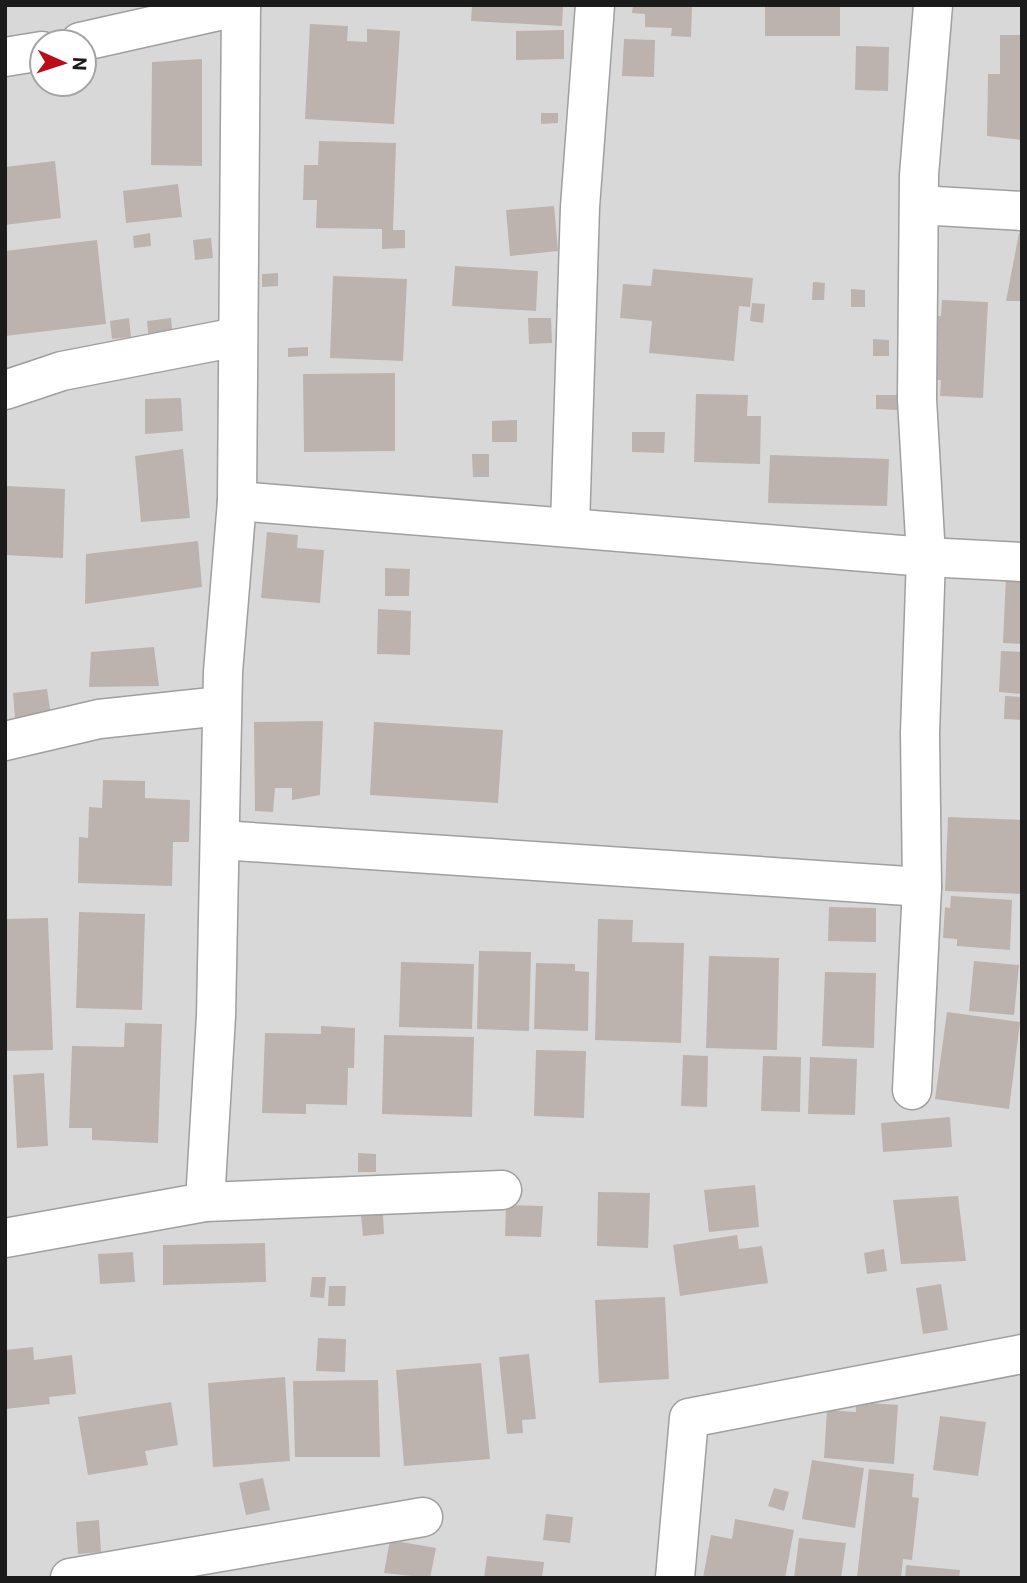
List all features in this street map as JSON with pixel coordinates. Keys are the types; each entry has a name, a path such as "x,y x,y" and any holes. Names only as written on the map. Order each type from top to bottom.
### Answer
{"street":[{"path":"98,38 241,5 237,501 221,706 221,840 216,1016 205,1202"},
{"path":"570,526 580,208 595,5"},
{"path":"912,1090 922,887 920,733 926,557 917,399 919,205 933,5"},
{"path":"5,57 28,53"},
{"path":"919,205 1022,211"},
{"path":"5,390 62,371 237,337"},
{"path":"237,501 926,557 1022,562"},
{"path":"5,741 99,719 221,706"},
{"path":"221,840 922,887"},
{"path":"5,1238 205,1202 502,1189"},
{"path":"675,1578 689,1418 1022,1354"},
{"path":"70,1578 423,1517"}],"shaded area":[{"path":"5,5 1022,5 1022,1578 5,1578"}],"building":[{"path":"472,5 563,6 562,26 471,21"},
{"path":"633,5 692,5 691,37 671,36 672,28 645,27 645,14 632,13"},
{"path":"765,5 840,5 840,36 765,36"},
{"path":"310,24 348,26 347,41 367,42 367,29 400,31 394,124 305,119"},
{"path":"564,30 564,59 516,60 516,31"},
{"path":"1000,35 1022,35 1022,140 987,136 988,74 1000,74"},
{"path":"624,39 655,40 654,77 622,76"},
{"path":"856,46 889,47 888,91 855,90"},
{"path":"202,59 202,166 151,165 152,62"},
{"path":"541,113 558,113 558,123 541,124"},
{"path":"319,141 396,143 393,230 405,230 405,248 382,249 382,229 316,228 317,200 303,200 304,165 318,165"},
{"path":"55,161 61,218 5,225 5,167"},
{"path":"178,184 182,217 126,223 123,191"},
{"path":"554,206 558,251 510,256 506,210"},
{"path":"150,233 151,246 134,248 133,236"},
{"path":"1019,233 1022,234 1022,301 1006,301"},
{"path":"211,238 213,258 195,260 193,240"},
{"path":"97,240 106,324 5,336 5,251"},
{"path":"455,266 538,271 536,311 452,306"},
{"path":"653,269 753,278 750,307 739,306 734,361 649,353 652,321 620,318 623,284 651,286"},
{"path":"278,273 278,286 262,287 262,274"},
{"path":"333,276 407,279 403,361 330,358"},
{"path":"813,282 825,283 824,300 812,300"},
{"path":"851,289 865,290 865,307 851,307"},
{"path":"942,300 988,302 983,398 940,396 941,380 929,380 932,316 941,316"},
{"path":"752,303 765,304 763,323 750,321"},
{"path":"129,318 131,337 112,339 110,321"},
{"path":"171,318 173,340 149,342 147,321"},
{"path":"528,318 551,318 552,343 529,344"},
{"path":"873,339 889,340 889,356 873,356"},
{"path":"308,347 308,356 288,357 288,348"},
{"path":"395,373 395,451 304,452 303,374"},
{"path":"696,394 748,395 747,416 761,416 760,464 694,462"},
{"path":"876,395 897,395 897,410 876,409"},
{"path":"181,398 183,431 145,434 145,399"},
{"path":"517,420 517,442 492,442 492,421"},
{"path":"632,432 665,432 664,453 632,452"},
{"path":"183,449 190,518 141,522 135,456"},
{"path":"472,454 489,454 489,477 473,477"},
{"path":"770,455 889,459 887,506 768,503"},
{"path":"5,486 65,489 63,558 5,555"},
{"path":"267,532 298,535 297,548 324,550 320,603 261,598"},
{"path":"198,541 202,587 85,604 86,554"},
{"path":"385,568 410,569 409,596 385,596"},
{"path":"1006,575 1022,575 1022,644 1003,643"},
{"path":"378,609 411,611 410,655 377,654"},
{"path":"154,647 159,686 89,687 91,652"},
{"path":"1001,651 1022,652 1022,694 999,692"},
{"path":"47,689 51,715 15,718 13,693"},
{"path":"1005,696 1022,697 1022,720 1004,719"},
{"path":"323,721 320,795 292,800 292,788 275,788 273,812 255,811 254,722"},
{"path":"374,722 503,730 498,803 370,795"},
{"path":"103,780 145,781 145,798 190,800 189,842 173,842 172,886 78,883 79,837 88,838 89,807 102,808"},
{"path":"948,817 1022,820 1022,894 945,891"},
{"path":"951,896 1012,900 1010,950 957,946 957,939 943,938 945,907 950,908"},
{"path":"829,907 876,908 876,942 828,941"},
{"path":"79,912 145,914 142,1010 76,1008"},
{"path":"48,918 53,1050 5,1051 5,919"},
{"path":"598,919 633,920 632,942 684,943 681,1043 595,1040"},
{"path":"479,951 531,952 529,1031 477,1029"},
{"path":"709,956 779,958 777,1050 706,1048"},
{"path":"974,961 1019,965 1014,1015 969,1011"},
{"path":"401,962 474,964 472,1029 399,1027"},
{"path":"536,963 575,964 575,971 589,972 588,1031 534,1029"},
{"path":"825,972 876,973 874,1048 822,1046"},
{"path":"947,1012 1020,1022 1009,1109 935,1099"},
{"path":"125,1023 162,1024 158,1143 92,1140 92,1128 69,1128 72,1046 124,1047"},
{"path":"321,1026 355,1028 354,1068 348,1068 347,1105 306,1104 306,1114 262,1113 265,1033 321,1034"},
{"path":"384,1035 474,1037 472,1117 382,1114"},
{"path":"536,1050 586,1051 584,1118 534,1116"},
{"path":"683,1055 708,1056 707,1107 681,1106"},
{"path":"763,1056 801,1057 800,1112 761,1111"},
{"path":"810,1057 857,1059 855,1115 808,1114"},
{"path":"44,1073 48,1146 17,1148 13,1075"},
{"path":"950,1117 952,1147 883,1152 881,1123"},
{"path":"358,1153 376,1154 376,1172 358,1172"},
{"path":"755,1185 759,1227 709,1232 704,1190"},
{"path":"598,1192 650,1193 648,1248 597,1246"},
{"path":"958,1196 966,1261 901,1264 893,1200"},
{"path":"506,1205 543,1206 541,1237 505,1236"},
{"path":"383,1214 384,1234 363,1236 361,1216"},
{"path":"737,1235 739,1249 762,1246 768,1283 680,1296 673,1245"},
{"path":"265,1243 266,1282 163,1285 163,1245"},
{"path":"884,1249 887,1271 867,1274 864,1253"},
{"path":"133,1252 135,1282 100,1284 98,1254"},
{"path":"312,1277 326,1277 324,1298 310,1297"},
{"path":"941,1284 948,1330 923,1334 916,1288"},
{"path":"329,1286 346,1286 345,1306 328,1306"},
{"path":"665,1297 669,1379 599,1383 595,1300"},
{"path":"318,1338 346,1339 345,1372 316,1371"},
{"path":"33,1347 34,1360 72,1355 76,1394 49,1397 50,1404 5,1409 5,1350"},
{"path":"529,1354 536,1419 522,1420 523,1433 507,1434 499,1357"},
{"path":"481,1363 490,1459 404,1466 396,1370"},
{"path":"285,1377 290,1461 213,1467 208,1383"},
{"path":"378,1380 380,1457 295,1457 293,1381"},
{"path":"171,1402 178,1445 145,1451 148,1465 88,1475 78,1417"},
{"path":"856,1402 898,1405 894,1464 824,1458 827,1410 856,1412"},
{"path":"940,1416 986,1422 978,1476 933,1470"},
{"path":"812,1460 864,1468 855,1528 802,1519"},
{"path":"869,1469 914,1474 912,1497 919,1498 912,1560 903,1559 901,1578 857,1578"},
{"path":"263,1478 270,1510 246,1515 239,1483"},
{"path":"774,1488 789,1492 784,1511 768,1506"},
{"path":"546,1514 573,1517 570,1543 543,1540"},
{"path":"735,1519 794,1530 785,1578 703,1578 711,1535 732,1539"},
{"path":"99,1520 101,1552 78,1554 76,1522"},
{"path":"799,1538 846,1543 841,1578 794,1578"},
{"path":"390,1540 436,1548 430,1578 384,1573"},
{"path":"487,1556 544,1562 542,1578 484,1578"},
{"path":"906,1565 960,1570 959,1578 905,1578"}]}
